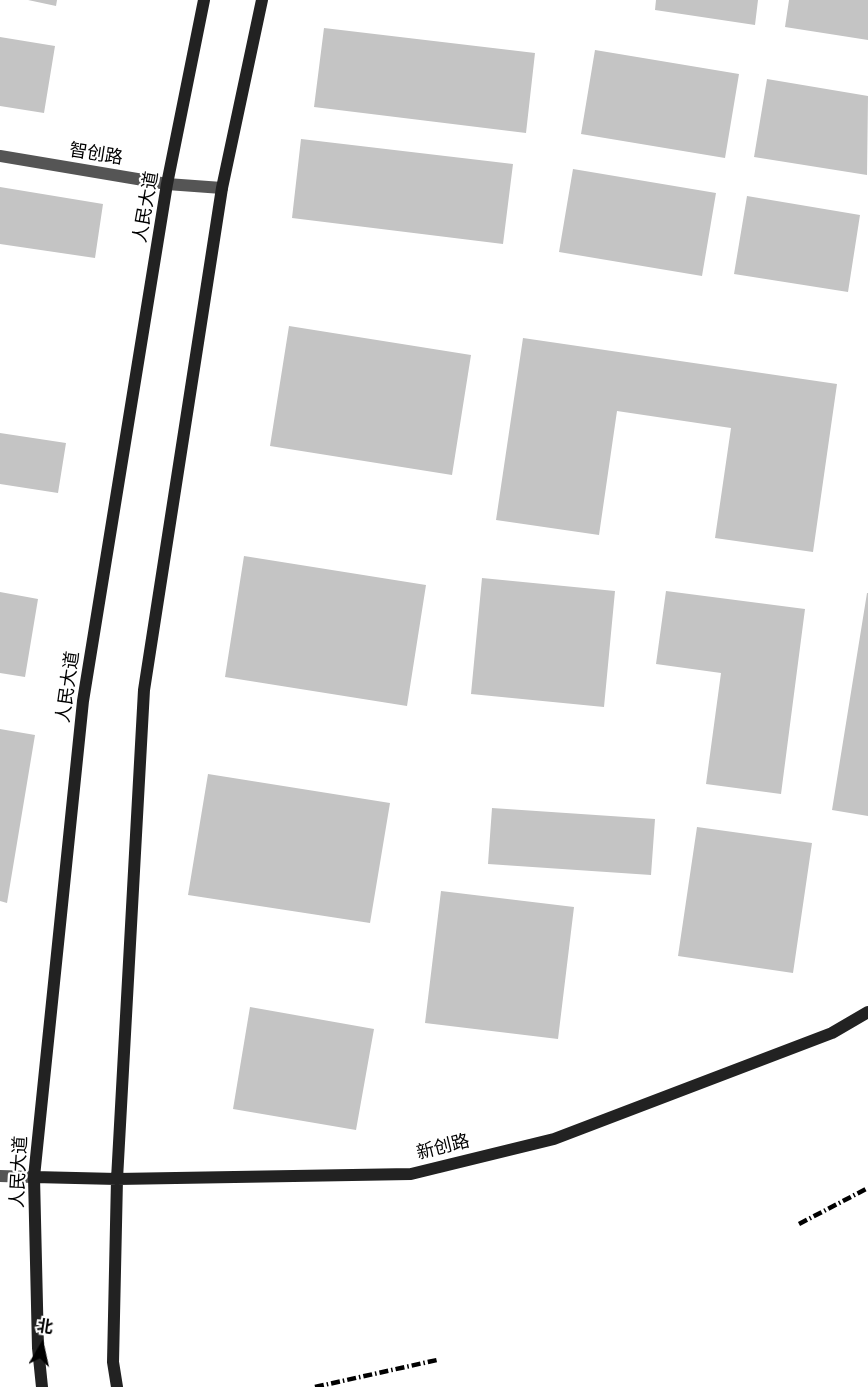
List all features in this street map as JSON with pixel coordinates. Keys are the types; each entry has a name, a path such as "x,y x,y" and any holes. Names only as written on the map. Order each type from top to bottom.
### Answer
{"main road":[{"name":"人民大道","path":"42,1387 38,1348 34,1177 83,701 167,184 204,0"},
{"path":"117,1387 113,1362 117,1179 144,690 222,188 262,0"},
{"name":"新创路","path":"34,1177 117,1179 411,1174 554,1139 832,1033 868,1012"}],"street":[{"name":"智创路","path":"0,156 167,184 222,188"},
{"name":"新创路","path":"0,1176 34,1177"}],"building":[{"path":"28,0 57,0 56,6"},
{"path":"656,0 758,0 755,25 655,10"},
{"path":"789,0 868,0 868,40 785,27"},
{"path":"324,28 535,53 526,133 314,107"},
{"path":"0,37 55,46 44,113 0,106"},
{"path":"595,50 739,74 725,158 581,134"},
{"path":"767,79 868,96 867,175 754,157"},
{"path":"301,139 513,164 503,244 292,218"},
{"path":"573,169 716,193 702,276 559,252"},
{"path":"0,187 103,204 95,258 0,244"},
{"path":"747,196 860,215 848,292 734,274"},
{"path":"289,326 471,355 452,475 270,446"},
{"path":"523,338 837,384 813,552 715,538 731,428 617,411 599,535 496,520"},
{"path":"0,433 66,443 58,493 0,484"},
{"path":"244,556 426,585 407,706 225,677"},
{"path":"482,578 615,591 604,707 471,694"},
{"path":"666,591 805,609 781,794 706,784 721,673 656,664"},
{"path":"0,592 38,599 25,677 0,673"},
{"path":"868,593 868,816 832,810"},
{"path":"0,729 35,735 7,903 0,901"},
{"path":"208,774 390,803 370,923 188,895"},
{"path":"492,808 655,819 651,875 488,864"},
{"path":"697,827 812,843 793,973 678,956"},
{"path":"441,891 574,907 558,1039 425,1023"},
{"path":"250,1007 374,1029 356,1130 233,1109"}],"railway":[{"path":"799,1224 868,1188"},
{"path":"315,1387 437,1360"}]}
